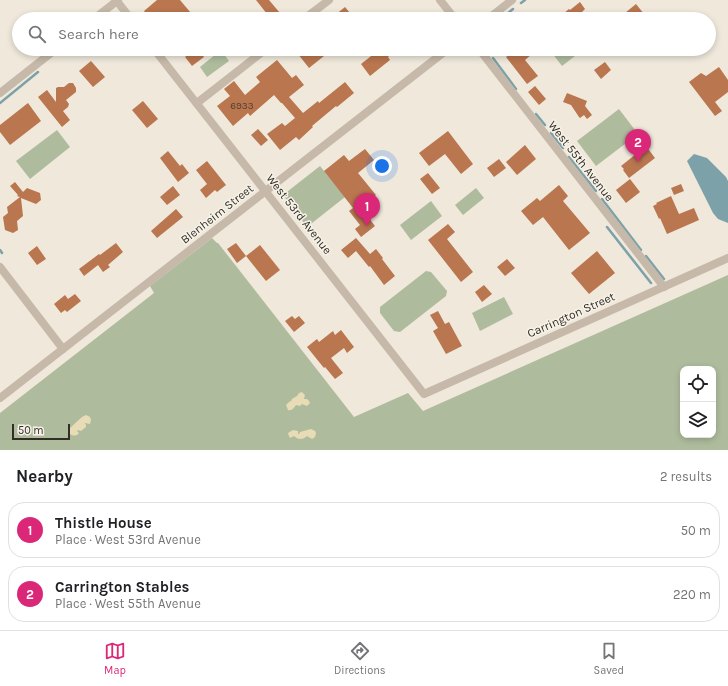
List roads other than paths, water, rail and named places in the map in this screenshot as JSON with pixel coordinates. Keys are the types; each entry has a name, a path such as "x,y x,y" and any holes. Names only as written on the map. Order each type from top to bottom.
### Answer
{"street":[{"path":"102,12 117,0 126,12"},
{"path":"313,12 329,0"},
{"path":"440,0 449,12"},
{"path":"497,12 512,0"},
{"path":"0,93 47,56"},
{"name":"West 53rd Avenue","path":"160,56 424,394"},
{"path":"197,103 257,56"},
{"name":"Blenheim Street","path":"0,398 439,56"},
{"name":"West 55th Avenue","path":"483,56 664,287"},
{"name":"Carrington Street","path":"424,394 728,258"},
{"path":"0,267 63,349"}],"water":[{"path":"694,154 707,158 726,177 728,181 728,223 718,219 713,213 687,161"}],"waterway":[{"path":"521,3 525,0"},
{"path":"509,12 513,9"},
{"path":"493,58 516,89"},
{"path":"0,103 38,72"},
{"path":"536,114 545,125"},
{"path":"551,133 563,148"},
{"path":"569,157 596,191"},
{"path":"602,199 641,250"},
{"path":"607,227 651,283"},
{"path":"646,256 664,279"}],"place":[{"name":"Carrington Stables","path":"638,162"},
{"name":"Thistle House","path":"367,226"}]}
